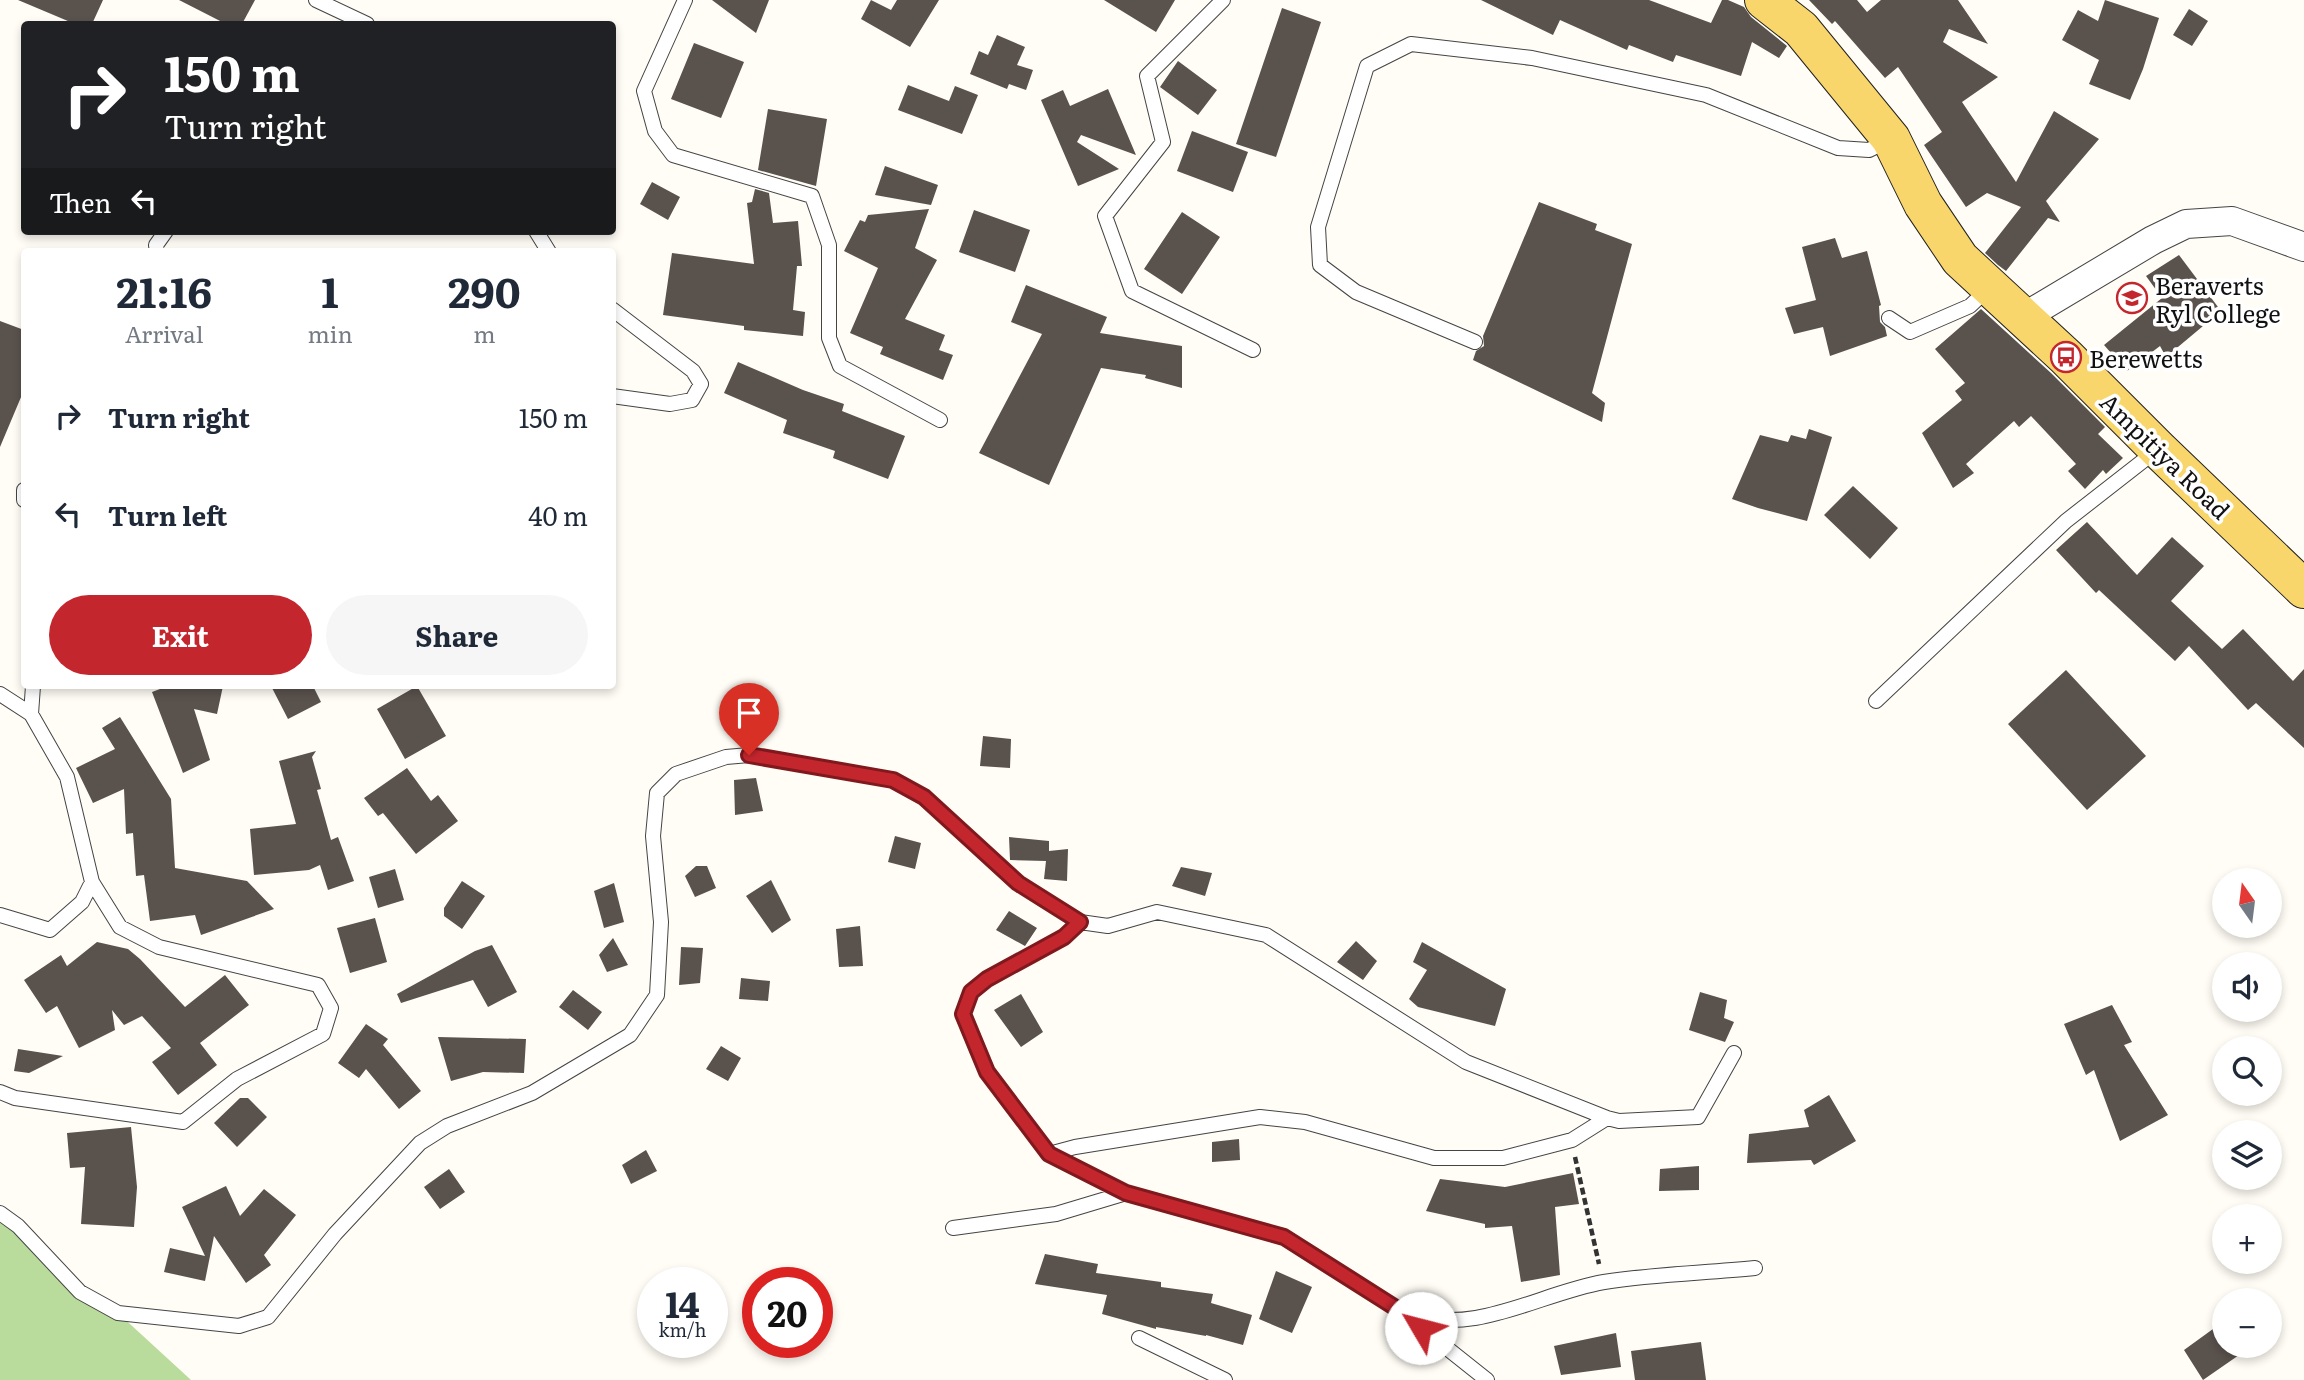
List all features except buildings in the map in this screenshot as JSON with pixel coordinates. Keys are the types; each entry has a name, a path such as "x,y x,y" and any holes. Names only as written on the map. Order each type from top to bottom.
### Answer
{"main road":[{"name":"Ampitiya Road","path":"1764,0 1801,29 1891,139 1923,204 1960,259 2024,317 2304,589"}],"street":[{"path":"2024,317 2152,240 2186,223 2232,221 2304,247"}],"lane":[{"path":"316,0 361,21"},
{"path":"685,0 644,91 655,131 673,155 812,196 829,245 829,338 840,366 940,420"},
{"path":"1223,0 1147,76 1163,142 1105,216 1132,291 1254,351"},
{"path":"1475,342 1356,292 1320,265 1318,227 1367,66 1411,44 1532,58 1706,95 1838,148 1869,150 1891,139"},
{"path":"1889,318 1910,332 1970,306 1990,287"},
{"path":"616,312 693,371 701,384 692,400 670,404 616,397"},
{"path":"1876,701 2066,521 2158,449"},
{"path":"31,714 33,689"},
{"path":"0,694 31,714 66,778 92,882 120,927 159,947 318,985 331,1009 323,1034 237,1079 183,1122 15,1098 0,1092"},
{"path":"0,1213 18,1226 80,1292 118,1313 239,1326 268,1317 335,1234 420,1143 447,1126 533,1093 630,1035 657,995 661,922 653,836 657,793 676,774 726,757 749,755 893,780 924,797 1018,883 1080,922 1108,926 1157,912 1266,935 1466,1062 1607,1118 1619,1121 1698,1117 1734,1053"},
{"path":"0,915 50,930 82,902 92,882"},
{"path":"1080,922 1064,937 987,979 971,992 963,1014 987,1072 1049,1154 1126,1193 1284,1237 1399,1310 1487,1380"},
{"path":"1049,1154 1075,1147 1260,1117 1305,1122 1434,1158 1503,1158 1572,1140 1607,1118"},
{"path":"953,1228 1056,1214 1126,1193"},
{"path":"1399,1310 1430,1321 1469,1320 1603,1282 1755,1268"},
{"path":"1139,1338 1225,1380"}],"path":[{"path":"1572,1140 1603,1282"}],"green space":[{"path":"0,1213 80,1292 118,1313 191,1380 0,1380"}],"place":[{"name":"Beraverts Ryl College","path":"2132,298"},
{"name":"Berewetts","path":"2066,357"}],"route":[{"path":"749,755 893,780 924,797 1018,883 1080,922 1064,937 987,979 971,992 963,1014 987,1072 1049,1154 1126,1193 1284,1237 1399,1310 1421,1328"}]}
